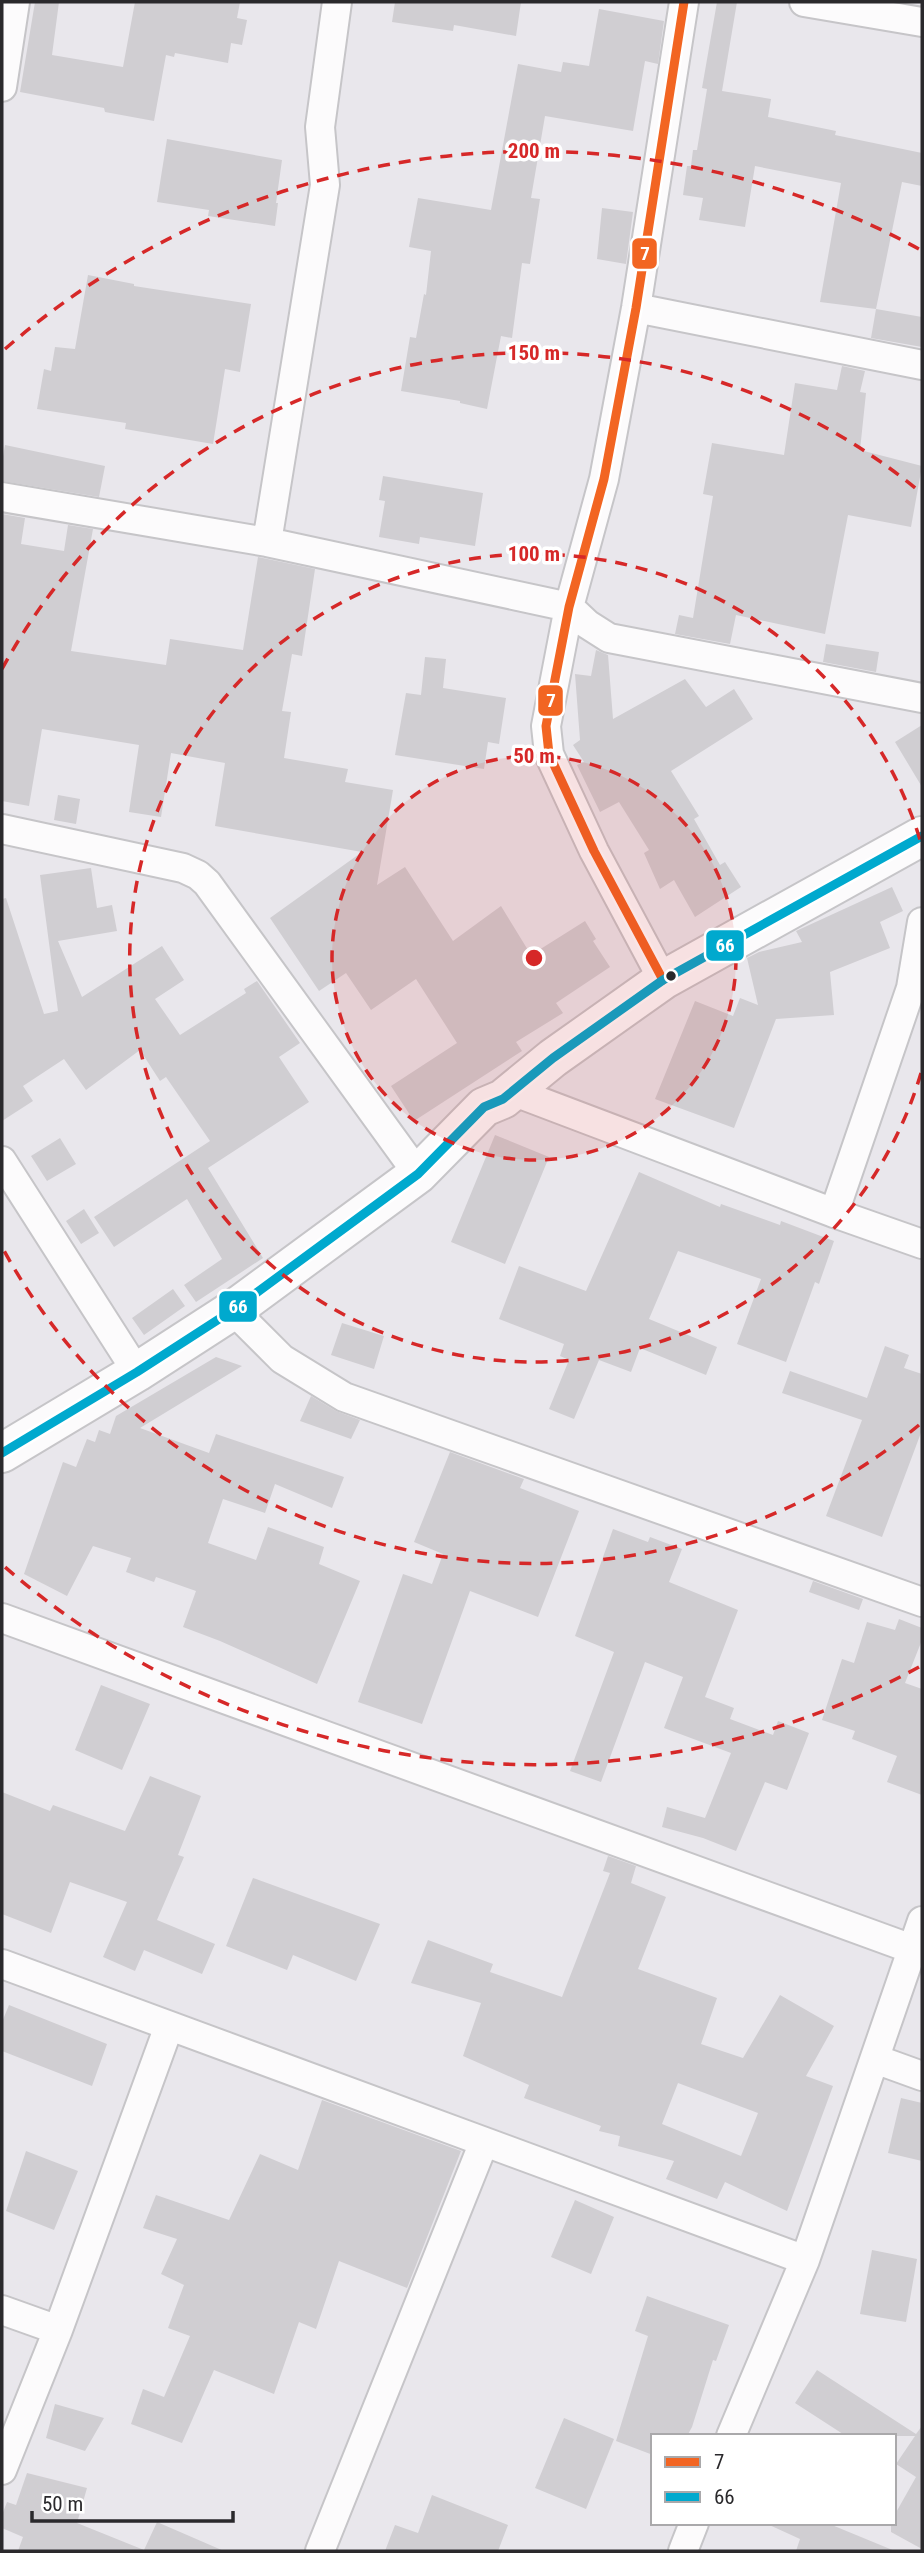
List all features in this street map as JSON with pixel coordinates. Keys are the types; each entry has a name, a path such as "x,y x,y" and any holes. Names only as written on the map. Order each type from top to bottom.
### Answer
{"street":[{"path":"2,86 15,2"},
{"path":"267,542 325,185 320,127 337,2"},
{"path":"663,980 594,851 549,754 546,726 569,607 604,479 636,308 684,2"},
{"path":"804,2 922,22"},
{"path":"636,308 922,365"},
{"path":"2,497 267,542 569,607 587,624 609,638 922,698"},
{"path":"2,829 183,868 198,875 207,883 418,1174"},
{"path":"2,1453 137,1372 233,1310 418,1174 484,1107 503,1099 552,1058 663,980 922,836"},
{"path":"834,1213 911,988 922,922"},
{"path":"512,1091 922,1244"},
{"path":"2,1161 137,1372"},
{"path":"233,1310 282,1359 344,1397 922,1602"},
{"path":"2,1618 912,1949"},
{"path":"732,2434 805,2260 922,1921"},
{"path":"2,1964 805,2260"},
{"path":"2,2470 58,2330 169,2026"},
{"path":"875,2059 922,2076"},
{"path":"320,2551 484,2142"},
{"path":"2,2310 58,2330"},
{"path":"683,2551 693,2525"}],"building":[{"path":"35,2 59,2 52,55 123,67 135,2 240,2 237,18 247,20 242,45 231,43 228,63 175,53 174,57 166,55 154,121 105,112 104,108 20,92"},
{"path":"395,2 521,2 516,36 454,25 453,31 392,22"},
{"path":"717,2 737,2 722,91 771,99 768,117 836,131 835,135 922,153 922,186 902,182 876,309 820,302 841,183 755,166 745,227 699,220 703,198 683,195 687,166 691,166 693,150 697,150 707,89 702,88"},
{"path":"599,9 664,21 658,64 645,61 633,131 545,116 531,198 540,199 530,264 522,263 512,338 501,336 487,409 460,401 401,391 410,337 416,338 424,294 426,295 431,251 409,247 418,198 491,210 518,64 561,72 563,62 589,66"},
{"path":"167,139 282,160 275,226 208,216 209,210 157,202"},
{"path":"602,208 633,212 626,264 597,259"},
{"path":"88,275 134,286 251,304 240,372 225,369 213,444 125,429 126,423 37,409 44,369 51,371 55,347 75,349"},
{"path":"876,309 922,317 922,347 871,338"},
{"path":"842,366 865,371 860,392 866,393 860,450 922,466 911,527 848,515 825,634 736,615 730,644 675,634 679,615 693,618 713,496 703,494 712,443 784,455 795,383 837,390"},
{"path":"5,445 105,466 99,497 2,481"},
{"path":"383,476 483,493 475,546 420,537 419,544 379,537 385,501 379,500"},
{"path":"2,514 25,518 21,544 64,551 68,525 93,529 71,651 166,665 170,639 243,650 258,557 315,569 302,656 292,654 282,711 291,712 284,758 348,769 345,782 393,790 377,885 405,867 453,941 501,906 531,955 585,921 596,939 593,941 610,967 556,1003 563,1013 516,1042 522,1051 414,1121 391,1086 457,1043 416,979 371,1010 346,973 319,991 270,918 362,852 215,826 225,763 171,753 161,817 129,812 139,745 42,729 29,806 2,801"},
{"path":"826,644 879,652 876,672 823,662"},
{"path":"596,650 608,655 613,719 685,679 706,707 734,689 753,719 671,771 699,816 694,819 720,865 725,862 741,887 695,917 674,880 660,889 644,853 649,850 619,802 600,812 577,765 584,762 573,745 580,740 575,674 591,676"},
{"path":"425,657 446,659 443,688 506,698 499,744 488,742 484,769 395,755 406,693 421,695"},
{"path":"922,725 922,787 895,742"},
{"path":"58,795 80,799 76,824 54,820"},
{"path":"91,868 97,908 112,905 117,931 58,941 82,997 162,946 184,980 155,999 180,1035 246,993 244,989 257,981 300,1043 279,1057 309,1102 208,1168 263,1258 196,1302 184,1285 222,1259 187,1199 114,1247 94,1217 210,1141 166,1077 160,1081 140,1050 86,1090 64,1059 23,1086 33,1101 2,1121 2,899 6,898 44,1014 58,1011 40,875"},
{"path":"892,887 903,911 880,922 890,948 830,972 834,1015 776,1019 734,1128 655,1099 695,1001 733,1016 740,998 758,1005 747,958 759,952 802,942 796,931"},
{"path":"495,1135 549,1157 505,1264 451,1242"},
{"path":"60,1138 76,1164 47,1181 31,1156"},
{"path":"639,1172 720,1207 721,1204 780,1225 781,1221 834,1241 819,1284 815,1282 786,1362 737,1344 761,1279 678,1251 649,1319 717,1347 706,1375 640,1348 631,1372 599,1360 574,1419 549,1409 569,1360 560,1356 564,1344 499,1319 519,1266 586,1291"},
{"path":"84,1209 99,1233 81,1244 66,1221"},
{"path":"173,1289 185,1306 144,1335 132,1318"},
{"path":"342,1323 384,1336 374,1369 331,1355"},
{"path":"885,1346 909,1355 904,1368 922,1374 922,1430 882,1537 826,1516 862,1420 782,1393 790,1371 867,1398"},
{"path":"216,1357 242,1366 140,1428 209,1453 216,1434 344,1477 332,1508 275,1484 265,1513 223,1499 208,1543 256,1560 268,1527 324,1547 319,1564 360,1581 317,1684 183,1627 196,1591 156,1577 154,1582 126,1572 131,1558 93,1546 67,1596 24,1574 63,1462 76,1467 87,1439 95,1442 99,1430 110,1434 116,1416"},
{"path":"311,1396 336,1411 360,1420 351,1439 300,1421"},
{"path":"450,1452 524,1479 520,1488 579,1511 538,1617 470,1591 422,1724 358,1702 403,1574 432,1584 443,1554 414,1542"},
{"path":"613,1529 648,1542 650,1537 682,1549 669,1582 738,1610 705,1697 734,1708 730,1719 773,1735 778,1721 809,1733 787,1790 765,1782 736,1851 703,1838 662,1827 667,1807 705,1818 731,1753 664,1728 683,1677 645,1662 601,1782 570,1771 614,1652 575,1636"},
{"path":"813,1581 863,1599 859,1610 809,1592"},
{"path":"899,1619 922,1628 922,1640 905,1683 922,1689 922,1795 887,1782 897,1756 852,1739 855,1731 822,1720 842,1659 854,1663 867,1622 895,1630"},
{"path":"101,1685 150,1704 122,1770 75,1750"},
{"path":"150,1776 201,1796 178,1855 184,1857 157,1920 215,1944 202,1974 144,1950 135,1971 103,1957 127,1902 70,1882 51,1933 2,1914 2,1792 50,1811 53,1805 125,1831"},
{"path":"608,1856 636,1866 631,1883 666,1897 638,1969 717,1998 701,2044 743,2058 780,1995 834,2026 806,2076 833,2086 787,2211 725,2182 717,2199 666,2179 674,2161 618,2146 620,2136 599,2131 601,2126 524,2098 529,2085 463,2056 481,2003 411,1983 428,1940 493,1964 490,1972 562,1997 610,1873 603,1871","holes":["678,2083 758,2113 741,2156 662,2124"]},
{"path":"253,1878 380,1924 356,1981 293,1955 287,1970 226,1946"},
{"path":"9,2005 107,2044 92,2086 2,2051 2,2022"},
{"path":"901,2098 922,2103 922,2161 888,2153"},
{"path":"322,2100 461,2151 407,2288 339,2261 316,2329 299,2322 274,2394 214,2370 182,2443 131,2424 143,2389 164,2397 190,2336 168,2328 184,2285 161,2274 177,2239 143,2228 156,2195 229,2220 260,2154 298,2170"},
{"path":"26,2151 78,2171 54,2230 6,2211"},
{"path":"575,2200 614,2217 591,2274 551,2257"},
{"path":"872,2250 917,2259 906,2322 860,2314"},
{"path":"647,2296 729,2325 716,2361 713,2360 688,2434 651,2434 651,2454 616,2441 648,2336 635,2331"},
{"path":"817,2370 916,2434 922,2426 922,2549 891,2532 891,2525 896,2525 896,2512 916,2477 896,2464 915,2436 843,2434 795,2403"},
{"path":"55,2404 104,2418 85,2451 46,2438"},
{"path":"564,2418 614,2439 586,2509 535,2488"},
{"path":"27,2473 87,2488 77,2523 144,2550 157,2522 224,2551 18,2551 23,2537 2,2528 2,2515 7,2502 16,2505"},
{"path":"432,2495 508,2525 498,2551 385,2551 395,2525 418,2533"},
{"path":"769,2525 832,2525 895,2551 796,2551 800,2539"}],"transit line":[{"name":"7","path":"663,980 594,851 549,754 546,726 569,607 604,479 636,308 684,2"},
{"name":"66","path":"2,1453 137,1372 233,1310 418,1174 484,1107 503,1099 553,1058 663,980 922,836"}]}
